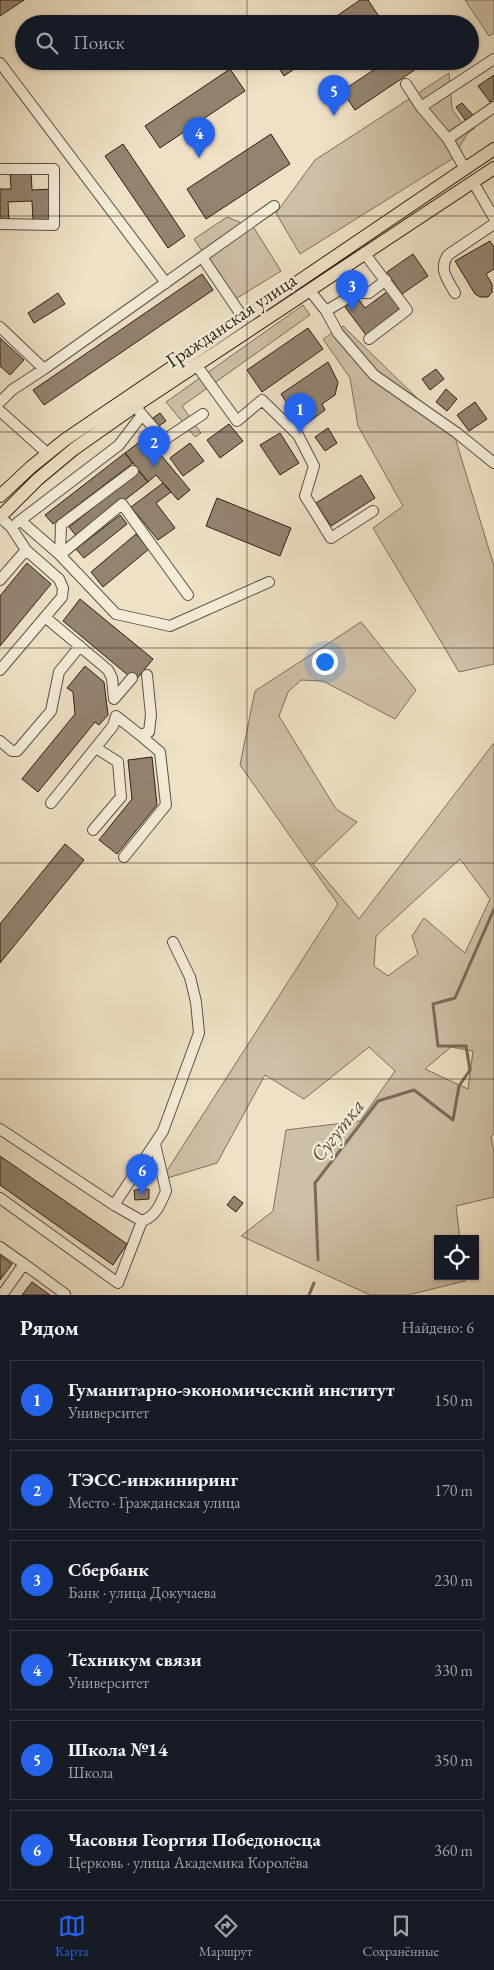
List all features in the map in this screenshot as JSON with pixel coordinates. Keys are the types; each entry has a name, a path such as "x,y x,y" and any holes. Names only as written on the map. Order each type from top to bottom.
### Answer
{"main road":[{"name":"Гражданская улица","path":"0,496 48,453 494,149"},
{"name":"Гражданская улица","path":"0,517 57,462 138,411 197,366 494,168"},
{"path":"465,169 472,182"},
{"path":"48,453 57,462"}],"street":[{"path":"479,69 494,59"},
{"path":"0,63 166,282"},
{"path":"421,107 477,70"},
{"path":"406,84 421,107 448,139 465,169"},
{"path":"448,139 494,107"},
{"path":"0,169 54,169 54,225 0,224"},
{"path":"472,182 494,218"},
{"path":"0,402 12,390 274,206"},
{"path":"455,293 444,272 445,260 448,255 494,224"},
{"path":"365,254 407,310 368,339"},
{"path":"202,257 244,319"},
{"path":"326,311 356,293 368,293 386,280"},
{"path":"310,291 326,311 338,333 374,375 457,433 494,462"},
{"path":"0,327 44,369"},
{"path":"197,366 238,421 262,400 298,436 314,466 305,496 331,538 373,511"},
{"path":"0,411 48,453"},
{"path":"11,526 21,521 119,445 138,411 164,440 202,414"},
{"path":"60,555 60,526 133,471"},
{"path":"60,555 122,504 188,595"},
{"path":"0,517 11,526 26,550 62,583 62,597 0,670"},
{"path":"21,521 60,555 116,614 170,626 269,582"},
{"path":"0,580 26,550"},
{"path":"45,617 110,673 116,716 113,726 50,803"},
{"path":"0,741 12,751 17,751 42,722 52,708 59,672 80,646"},
{"path":"140,735 149,732 150,722 146,675"},
{"path":"114,699 132,678"},
{"path":"116,716 160,752 166,805 124,857"},
{"path":"94,830 121,797 118,762 96,748"},
{"path":"114,1205 163,1131 199,1033 196,1002 190,977 173,942"},
{"path":"0,1129 142,1222"},
{"path":"0,1198 118,1283 142,1222 151,1218 156,1212 166,1192 155,1144"},
{"path":"0,1247 64,1295"},
{"path":"2,1295 24,1264"}],"shaded area":[{"path":"465,0 494,0 494,33 489,36 479,21 479,15 475,15"},
{"path":"449,73 452,109 464,126 471,122 475,128 468,133 452,159 300,254 276,213 315,160"},
{"path":"227,217 254,228 281,271 234,300 194,239"},
{"path":"303,305 310,315 182,406 201,433 195,437 166,402"},
{"path":"343,326 454,434 494,566 494,664 459,672 373,528 403,506 358,426 350,378 323,339"},
{"path":"361,622 416,690 395,719 323,681 301,680 288,692 279,716 336,809 357,822 313,864 359,919 494,743 494,1133 491,1137 494,1152 494,1197 456,1206 460,1235 434,1235 434,1280 465,1281 408,1295 370,1295 241,1236 273,1211 286,1130 360,1121 395,1071 369,1047 304,1099 265,1075 217,1163 161,1180 338,904 240,765 255,691","holes":["460,859 490,899 465,953 424,918 412,936 418,954 388,976 374,966 376,936","451,1047 473,1051 468,1089 425,1069"]}],"building":[{"path":"0,0 24,0 0,16"},
{"path":"360,0 368,0 378,15 338,15"},
{"path":"229,70 231,70 245,91 160,148 145,126"},
{"path":"280,70 293,70 284,76"},
{"path":"374,70 415,70 355,110 342,91"},
{"path":"494,75 494,99 490,102 478,86"},
{"path":"462,103 473,115 465,120 456,107"},
{"path":"271,134 290,164 206,219 187,189"},
{"path":"123,144 185,236 168,248 105,156"},
{"path":"31,170 32,190 52,189 52,220 33,220 32,201 8,202 9,220 0,221 0,189 11,189 10,171"},
{"path":"490,241 494,247 494,269 486,274 492,284 492,292 488,297 480,297 475,294 455,261"},
{"path":"413,254 428,276 402,294 387,272"},
{"path":"202,274 213,290 44,405 33,390"},
{"path":"388,291 402,309 366,335 345,307 357,297 365,308"},
{"path":"58,293 65,304 34,323 28,313"},
{"path":"308,328 323,349 262,392 247,370"},
{"path":"0,338 24,360 10,375 0,366"},
{"path":"328,362 338,382 335,395 322,404 325,410 302,427 281,394"},
{"path":"436,369 444,379 430,390 422,379"},
{"path":"446,389 457,399 447,411 436,402"},
{"path":"475,402 487,419 469,431 457,415"},
{"path":"160,413 166,421 159,426 153,418"},
{"path":"229,424 243,441 220,458 207,440"},
{"path":"328,428 337,443 325,451 315,437"},
{"path":"280,433 299,463 280,475 260,445"},
{"path":"146,437 190,490 178,500 156,475 148,482 125,453"},
{"path":"190,443 204,461 183,476 170,458"},
{"path":"125,453 133,463 53,524 45,515"},
{"path":"139,471 148,482 77,537 69,527"},
{"path":"361,475 375,498 331,526 316,503"},
{"path":"163,483 171,492 156,503 175,528 158,540 131,507"},
{"path":"217,498 291,528 280,556 206,526"},
{"path":"120,515 127,524 84,558 76,549"},
{"path":"136,534 149,549 103,587 91,572"},
{"path":"27,563 51,584 0,646 0,596"},
{"path":"80,599 153,659 135,681 63,621"},
{"path":"85,666 104,682 108,715 99,725 95,722 38,792 22,779 75,714 73,692 67,688"},
{"path":"152,757 157,805 117,854 99,840 132,799 128,760"},
{"path":"65,844 84,860 0,963 0,924"},
{"path":"0,1156 127,1244 113,1265 0,1185"},
{"path":"149,1189 149,1199 135,1200 134,1190"},
{"path":"234,1196 243,1203 236,1212 227,1205"},
{"path":"0,1255 12,1264 0,1280"},
{"path":"32,1282 50,1295 22,1295"}],"waterway":[{"name":"Сугутка","path":"318,1260 315,1183 378,1101 414,1090 453,1120 459,1086 470,1070 466,1046 438,1046 433,1004 455,998 494,909"},
{"name":"Сугутка","path":"309,1295 314,1283"}],"place":[{"name":"Школа №14","path":"334,116"},
{"name":"Техникум связи","path":"199,158"},
{"name":"Сбербанк","path":"352,311"},
{"name":"Гуманитарно-экономический институт","path":"300,434"},
{"name":"ТЭСС-инжиниринг","path":"154,467"},
{"name":"Часовня Георгия Победоносца","path":"142,1195"}]}
